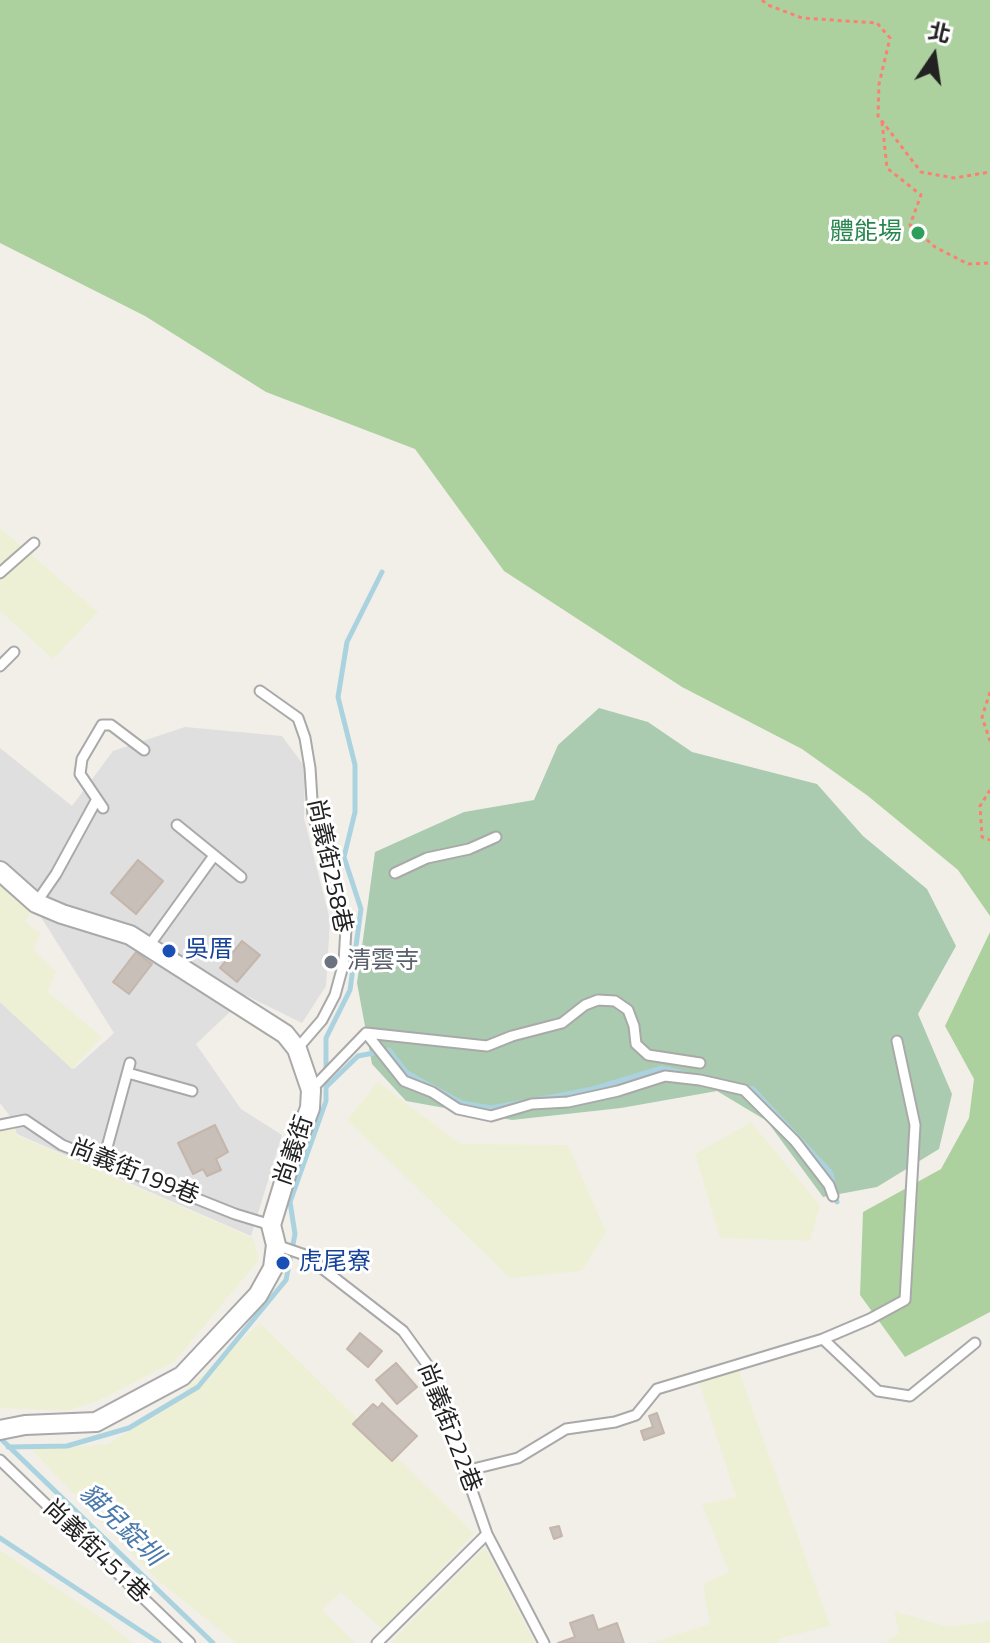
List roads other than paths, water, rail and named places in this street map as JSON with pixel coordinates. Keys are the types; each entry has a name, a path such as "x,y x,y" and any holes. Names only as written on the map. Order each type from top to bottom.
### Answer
{"street":[{"name":"尚義街","path":"0,871 36,903 130,935 285,1034 297,1049 314,1086 310,1108 271,1225"},
{"path":"2,1429 96,1422 182,1376 258,1295 273,1268 276,1245 271,1225"}],"lane":[{"path":"0,573 34,543"},
{"path":"0,666 14,652"},
{"name":"尚義街258巷","path":"260,691 298,718 307,753 313,816 338,891 346,928 344,962 335,995 322,1020 297,1049"},
{"path":"36,903 100,803 80,774 82,759 102,725 111,725 144,750"},
{"path":"177,825 241,877"},
{"path":"395,873 427,858 469,849 496,837"},
{"path":"148,947 213,857"},
{"path":"366,1033 487,1046 562,1023 585,1005 598,1000 615,1001 628,1010 636,1044 648,1055 700,1063"},
{"path":"314,1086 366,1033"},
{"path":"366,1033 404,1081 432,1092 458,1109 491,1116 532,1104 568,1102 618,1091 665,1076 744,1090 795,1141 829,1185 833,1196"},
{"path":"465,1471 518,1458 566,1429 615,1422 636,1415 657,1389 823,1339 905,1300 915,1125 897,1041"},
{"path":"103,1162 129,1068 192,1091"},
{"name":"尚義街199巷","path":"0,1125 25,1120 62,1145 235,1214 271,1225"},
{"name":"尚義街222巷","path":"276,1245 301,1254 403,1331 429,1367 487,1534 544,1643"},
{"path":"823,1339 878,1391 910,1396 975,1343"},
{"name":"尚義街451巷","path":"0,1460 190,1643"},
{"path":"377,1643 487,1534"}],"waterway":[{"path":"8,1447 67,1446 129,1428 198,1387 286,1280 295,1234 290,1202 326,1101 326,1038 350,990 361,909 344,857 355,812 355,765 338,697 347,642 382,572"},
{"path":"326,1087 358,1056 389,1050 407,1073 462,1103 491,1108 523,1102"},
{"path":"536,1100 593,1089 662,1068 690,1075"},
{"path":"742,1087 753,1089 831,1173 837,1202"},
{"name":"貓兒錠圳","path":"0,1438 213,1643"},
{"path":"0,1538 159,1643"}],"place":[{"name":"體能場","path":"918,233"},
{"name":"吳厝","path":"169,951"},
{"name":"清雲寺","path":"331,962"},
{"name":"虎尾寮","path":"283,1263"}]}
